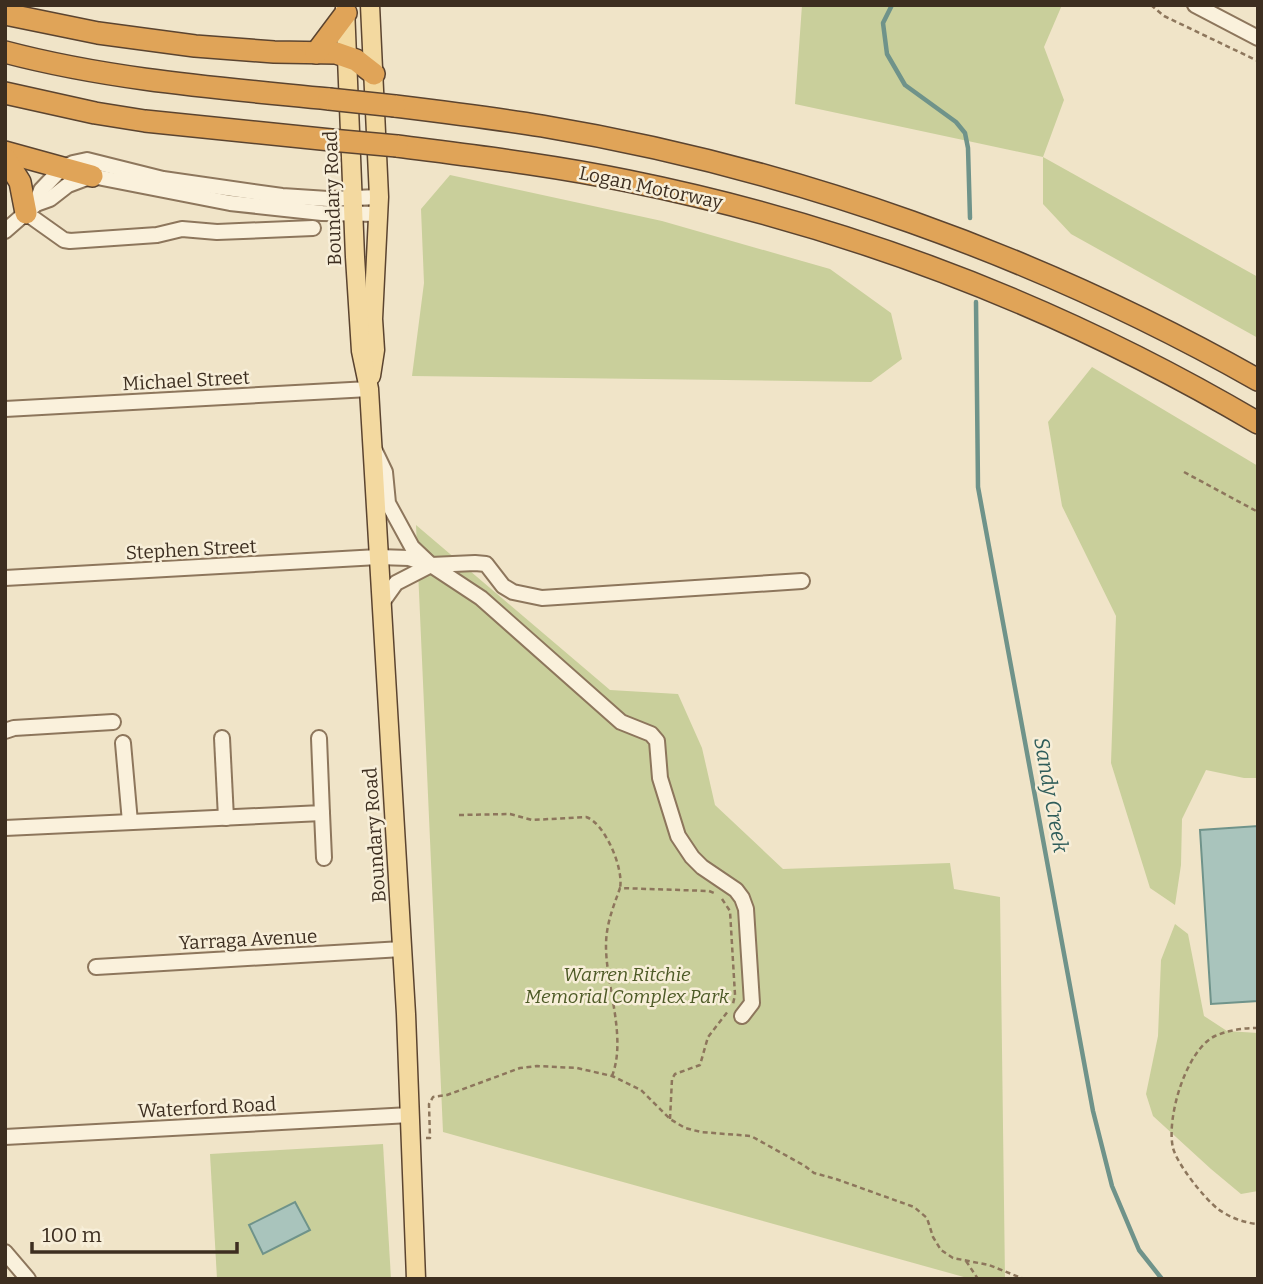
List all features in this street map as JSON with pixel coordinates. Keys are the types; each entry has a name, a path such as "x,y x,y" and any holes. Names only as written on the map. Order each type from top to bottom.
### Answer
{"highway":[{"path":"316,53 345,9"},
{"path":"5,14 98,33 184,44 347,55 374,74"},
{"name":"Logan Motorway","path":"5,52 140,79 395,106 543,126 765,176 877,209 983,248 1110,303 1258,380"},
{"name":"Logan Motorway","path":"5,93 145,121 397,146 513,161 699,196 807,226 928,266 1037,310 1127,352 1258,423"},
{"path":"5,152 92,176"},
{"path":"5,158 20,182 31,209"}],"main road":[{"name":"Boundary Road","path":"369,389 375,350 374,295 379,206 370,5"},
{"name":"Boundary Road","path":"345,9 352,206 361,352 369,389 402,948 416,1279"}],"street":[{"path":"1195,5 1258,38"},
{"path":"31,209 41,190 62,168 80,161 94,160 163,179 328,200 352,206"},
{"path":"5,231 31,209 68,185 92,176 209,200 322,213 352,206 379,206"},
{"path":"31,209 64,240 70,241 157,235 181,229 217,232 313,228"},
{"name":"Michael Street","path":"5,409 369,389"},
{"path":"372,445 385,472 388,503 412,547 431,565 481,598 621,722 651,734 657,741 660,778 678,836 702,867 736,890 746,909 752,1003 742,1016"},
{"name":"Stephen Street","path":"5,578 378,557 409,558 431,565"},
{"path":"381,604 396,583 431,565 486,565 503,586 513,592 542,598 802,581"},
{"path":"5,731 15,728 113,722"},
{"path":"222,737 226,818"},
{"path":"319,738 324,858"},
{"path":"123,743 130,822"},
{"path":"5,828 322,813"},
{"name":"Yarraga Avenue","path":"96,967 402,948"},
{"name":"Waterford Road","path":"5,1137 410,1115"},
{"path":"5,1252 28,1279"}],"path":[{"path":"1151,5 1164,16 1258,61"},
{"path":"1184,472 1258,512"},
{"path":"459,815 510,814 532,820 586,817 593,819 604,834 618,863 622,879 609,916 606,945 609,986 617,1028 616,1058 612,1076"},
{"path":"620,888 709,891 722,899 730,911 735,999 730,1010 708,1037 700,1065 675,1074 672,1079 670,1119"},
{"path":"1258,1028 1241,1028 1214,1037 1199,1048 1183,1077 1172,1117 1173,1149 1189,1177 1218,1209 1244,1223 1258,1224"},
{"path":"426,1138 430,1138 429,1104 432,1095 447,1095 520,1068 537,1066 577,1068 612,1076 641,1090 670,1119 685,1128 701,1132 733,1133 759,1139 814,1174 836,1179 914,1207 927,1218 933,1237 941,1250 953,1258 989,1265 1024,1279"},
{"path":"966,1261 978,1279"}],"green space":[{"path":"802,5 1062,5 1044,47 1064,100 1043,157 795,104"},
{"path":"1043,157 1258,277 1258,338 1071,234 1043,204"},
{"path":"450,175 662,221 830,269 891,313 902,359 871,382 412,376 424,283 421,209"},
{"path":"1092,367 1258,466 1258,778 1244,778 1206,770 1182,819 1181,865 1175,905 1150,888 1111,763 1116,616 1062,506 1048,422"},
{"name":"Warren Ritchie Memorial Complex Park","path":"416,525 610,690 678,694 702,748 715,805 783,869 950,863 954,889 1000,897 1005,1279 971,1279 443,1132"},
{"path":"1175,924 1188,934 1204,1016 1227,1031 1258,1033 1258,1191 1241,1194 1211,1169 1153,1116 1146,1094 1158,1036 1161,960"},
{"path":"383,1144 391,1279 217,1279 210,1154"}],"water":[{"path":"1258,826 1258,1001 1211,1004 1200,830"},
{"path":"295,1202 310,1230 263,1254 249,1225"}],"waterway":[{"name":"Sandy Creek","path":"892,5 883,23 887,54 905,85 956,122 965,133 968,148 970,218"},
{"name":"Sandy Creek","path":"976,302 978,487 1093,1111 1112,1186 1139,1250 1162,1279"}]}
